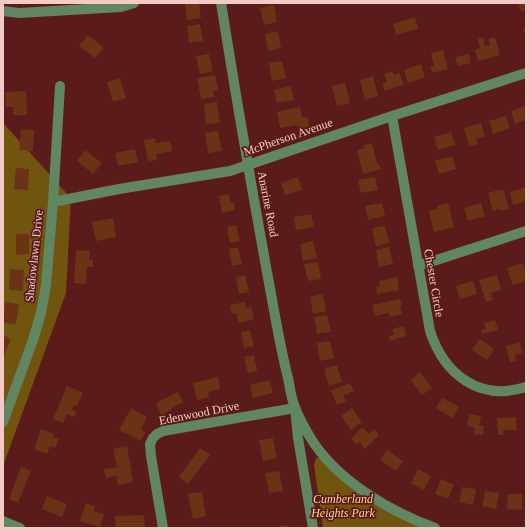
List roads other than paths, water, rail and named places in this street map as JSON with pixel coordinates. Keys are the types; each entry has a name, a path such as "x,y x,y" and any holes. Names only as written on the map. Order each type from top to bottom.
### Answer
{"street":[{"path":"3,12 19,13 122,7 134,3"},
{"name":"Anarine Road","path":"221,3 284,364 295,408 298,438 313,528"},
{"name":"McPherson Avenue","path":"53,202 119,189 230,171 392,116 526,73"},
{"name":"Shadowlawn Drive","path":"3,422 33,340 41,313 46,285 60,86"},
{"name":"Chester Circle","path":"392,116 430,331 436,348 446,364 465,381 494,391 506,391 526,387"},
{"path":"418,266 526,231"},
{"name":"Anarine Road","path":"295,408 311,438 322,453 349,479 395,510 435,528"},
{"name":"Edenwood Drive","path":"163,528 151,456 150,444 152,438 157,434 178,428 295,408"},
{"path":"3,521 20,528"}],"park label":[{"name":"Cumberland Heights Park","path":"343,506"}]}
